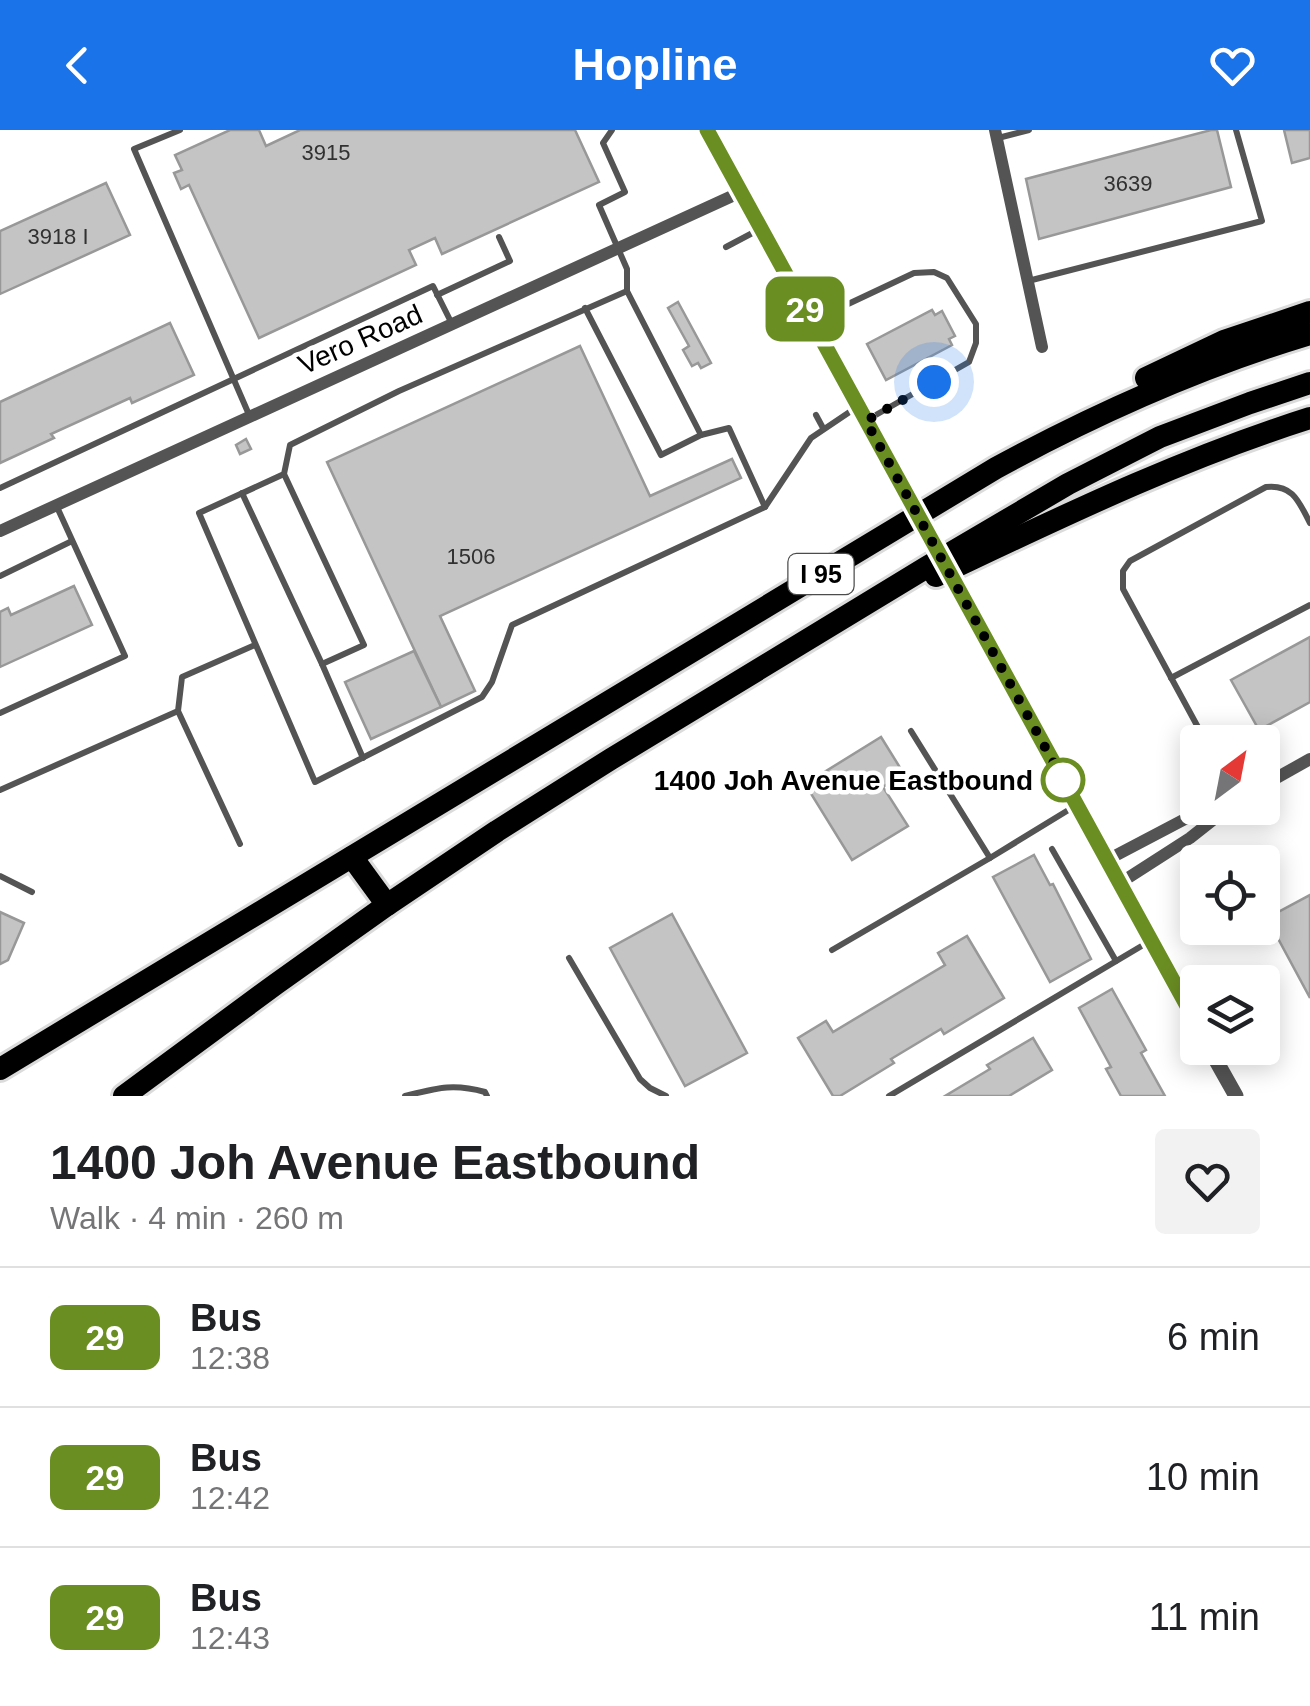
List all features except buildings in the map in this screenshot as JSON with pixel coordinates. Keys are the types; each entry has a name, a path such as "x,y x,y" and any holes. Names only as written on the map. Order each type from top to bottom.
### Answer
{"highway":[{"path":"882,536 999,459 1094,404 1224,341 1310,312"},
{"name":"I 95","path":"8,1065 996,468 1116,406 1232,359 1310,334"},
{"name":"I 95","path":"124,1096 387,905 611,759 1033,504 1118,458 1205,419 1310,383"},
{"path":"824,630 1151,476 1249,438 1310,420"},
{"path":"352,857 387,905"}],"street":[{"path":"707,130 1180,993"},
{"path":"996,134 1042,346"},
{"name":"Vero Road","path":"0,531 741,192"},
{"path":"1280,776 1310,760"},
{"path":"1107,860 1180,822"},
{"path":"1120,884 1206,825"},
{"path":"1219,1065 1236,1096"}],"lane":[{"path":"180,130 134,149 250,417"},
{"path":"612,130 604,143 625,192 599,205 628,269 626,290 701,435"},
{"path":"996,134 1030,130"},
{"path":"1028,282 1262,221 1236,130"},
{"path":"726,247 761,228"},
{"path":"437,295 510,261 499,237"},
{"path":"284,474 200,512 315,782 482,696 492,682 512,624 766,507 811,438 824,428 862,414 969,362 976,343 976,324 946,278 934,272 914,273 811,321"},
{"path":"0,488 433,286 452,325"},
{"path":"322,664 364,645 284,474 290,445 399,391 626,290"},
{"path":"586,308 661,456 701,435 729,428 766,507"},
{"path":"816,415 824,428"},
{"path":"1197,725 1122,590 1121,577 1126,565 1266,487 1280,486 1294,493 1310,522"},
{"path":"242,493 363,758"},
{"path":"0,713 125,656 56,506"},
{"path":"0,576 72,541"},
{"path":"1171,678 1310,604"},
{"path":"240,844 178,712 182,677 255,644"},
{"path":"0,790 178,712"},
{"path":"911,731 990,858"},
{"path":"832,950 1076,805"},
{"path":"1052,849 1116,961"},
{"path":"0,876 32,892"},
{"path":"888,1096 1151,940"},
{"path":"569,958 640,1079 666,1096"},
{"path":"405,1096 449,1086 486,1092 487,1096"}],"bus line":[{"name":"29","path":"707,130 1180,993"}],"place":[{"name":"1400 Joh Avenue Eastbound","path":"1063,780"}],"route":[{"path":"934,382 866,421 1063,780"}]}
